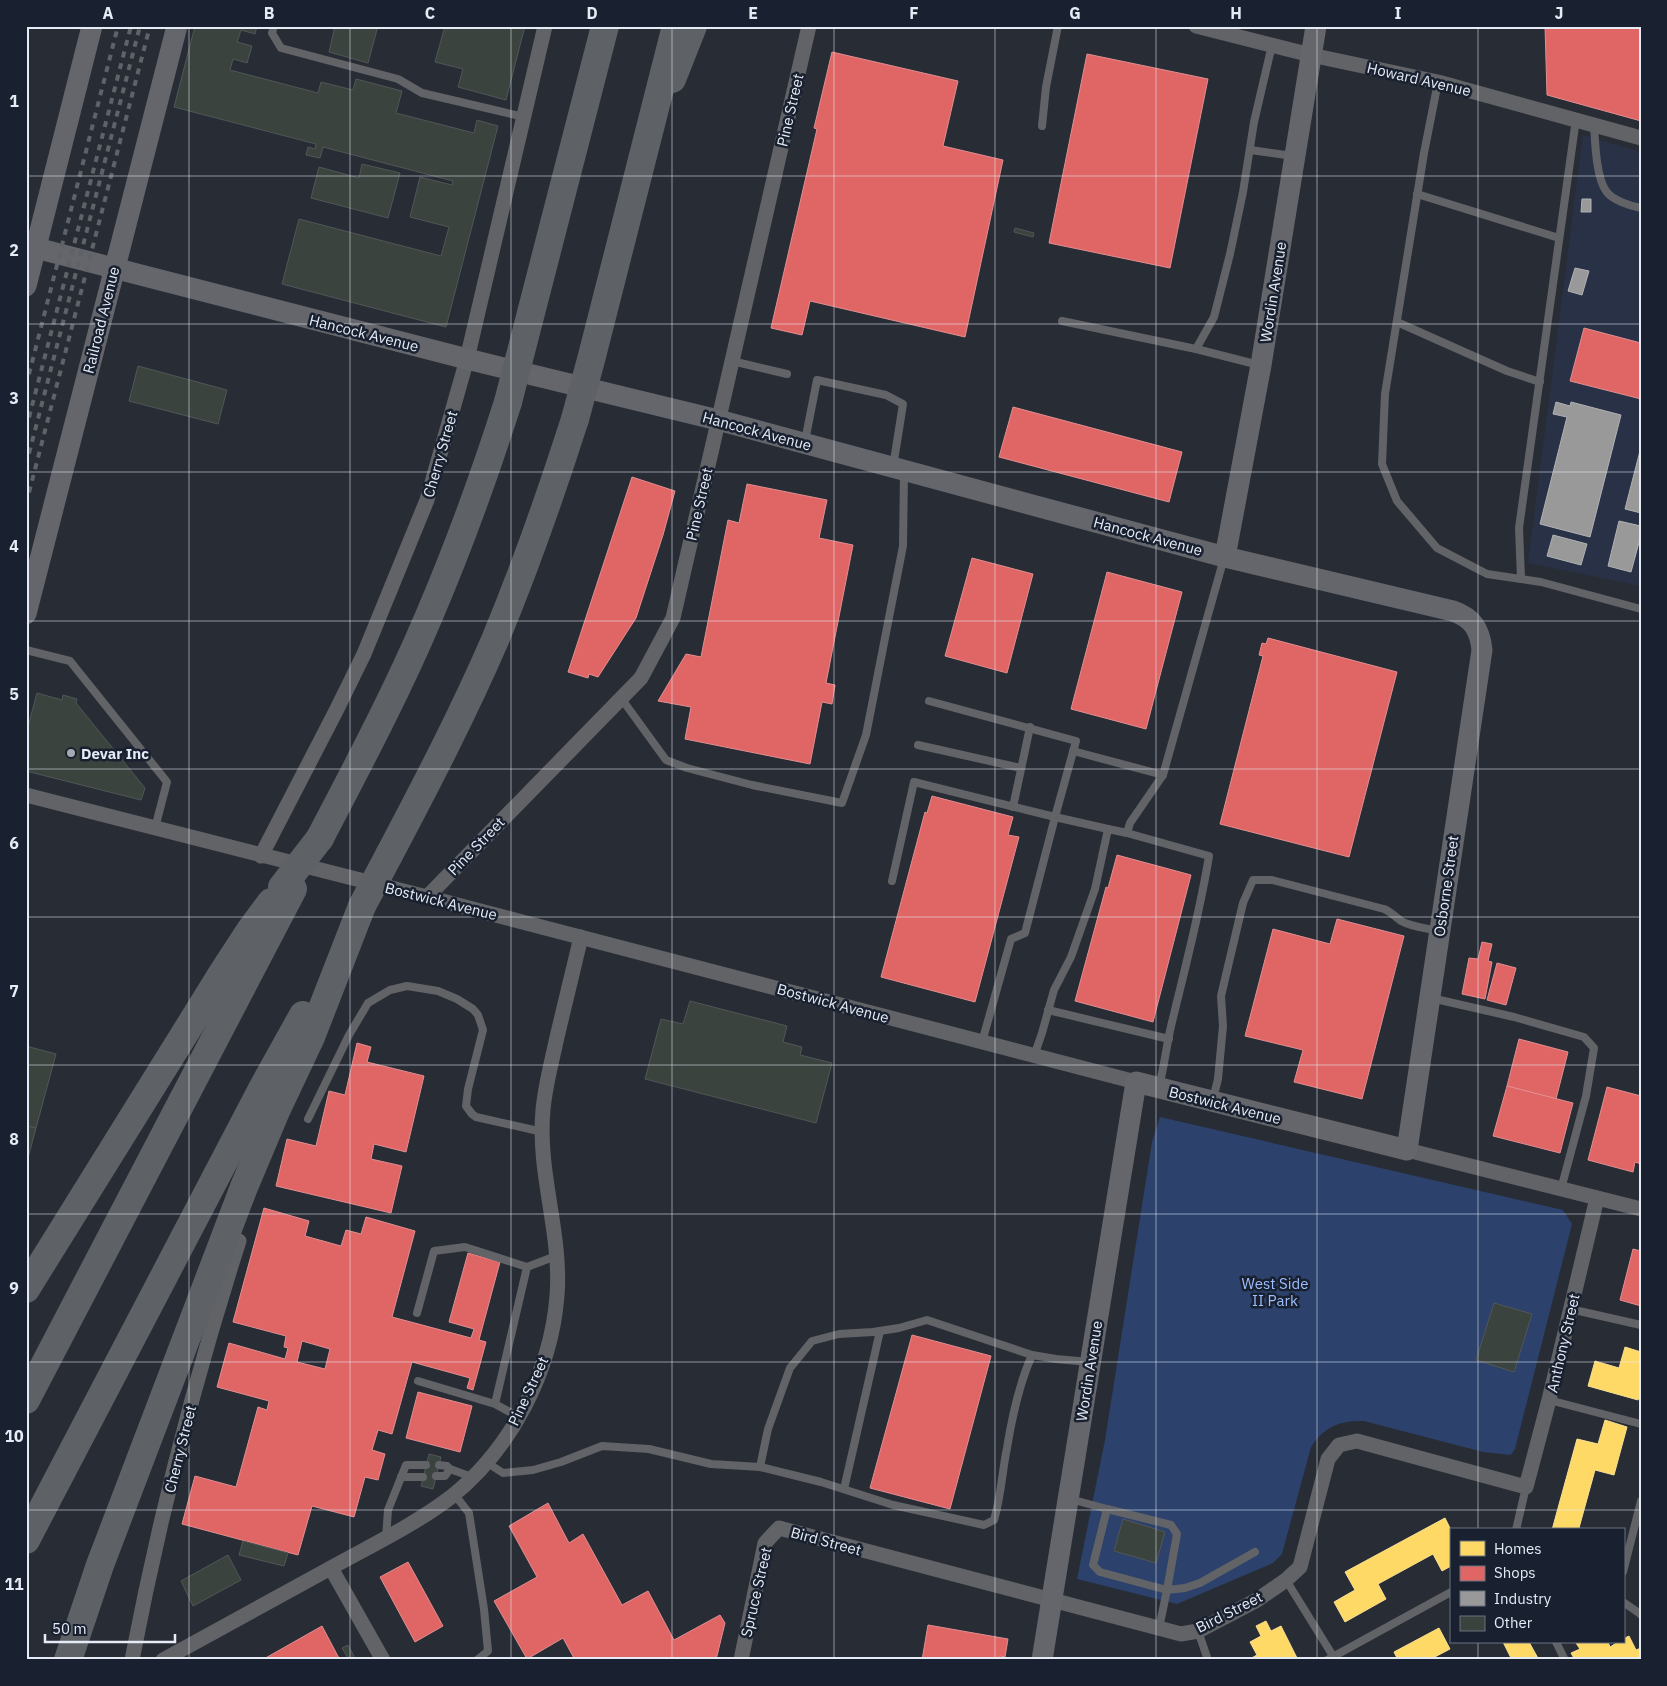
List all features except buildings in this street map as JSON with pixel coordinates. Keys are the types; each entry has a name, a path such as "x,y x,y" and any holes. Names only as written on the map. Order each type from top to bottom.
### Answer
{"highway":[{"path":"26,1400 287,888 320,838 375,732 429,618 475,501 508,402 606,26"},
{"path":"26,1540 263,1087 362,906 442,754 494,641 541,522 575,419 676,26"},
{"path":"648,139 693,26"},
{"path":"26,1289 223,972 251,929 287,888"},
{"path":"68,1660 100,1565 244,1187 276,1111 311,1037 362,906"}],"street":[{"path":"26,286 92,26"},
{"name":"Railroad Avenue","path":"26,614 177,26"},
{"name":"Cherry Street","path":"261,856 341,701 388,597 427,500 467,359 545,26"},
{"name":"Pine Street","path":"427,897 641,678 673,618 810,26"},
{"name":"Howard Avenue","path":"1196,26 1311,55 1438,82 1641,138"},
{"name":"Wordin Avenue","path":"1225,556 1261,365 1316,26"},
{"name":"Hancock Avenue","path":"36,248 467,359 718,420 1225,556 1453,611 1466,617 1474,624"},
{"name":"Osborne Street","path":"1407,1150 1482,650 1478,631 1474,624"},
{"name":"Bostwick Avenue","path":"26,795 427,897 1034,1056 1641,1210"},
{"name":"Pine Street","path":"163,1660 386,1538 429,1512 454,1494 472,1477 506,1438 519,1417 547,1352 557,1294 556,1240 544,1171 543,1111 549,1071 581,937"},
{"name":"Wordin Avenue","path":"1042,1660 1136,1082"},
{"name":"Anthony Street","path":"1526,1487 1549,1400 1597,1198"},
{"name":"Cherry Street","path":"132,1660 146,1586 184,1435 219,1305 239,1242"},
{"name":"Bird Street","path":"779,1528 1181,1634 1198,1631 1257,1600 1286,1580 1300,1567 1328,1460 1339,1445 1357,1441 1526,1487"},
{"name":"Spruce Street","path":"741,1660 764,1543 779,1528"},
{"path":"331,1568 383,1660"}],"lane":[{"path":"274,26 272,33 281,48 398,79 422,93 524,117"},
{"path":"1042,126 1046,87 1058,26"},
{"path":"1196,349 1214,318 1234,236 1254,122 1272,45"},
{"path":"1438,82 1417,194 1385,394 1382,464 1397,501 1437,548 1487,574 1541,582 1641,609"},
{"path":"1521,579 1519,528 1576,119"},
{"path":"1594,124 1597,165 1606,191 1627,205 1641,208"},
{"path":"1250,150 1295,156"},
{"path":"1417,194 1559,238"},
{"path":"1062,321 1196,349 1261,365"},
{"path":"1397,322 1507,371 1540,382"},
{"path":"732,361 787,374"},
{"path":"621,698 666,760 687,768 752,785 842,803 866,735 903,546 899,468 904,404 886,395 817,380 804,443"},
{"path":"1127,833 1130,823 1163,775 1225,556"},
{"path":"26,650 70,661 167,782 155,828"},
{"path":"929,701 1076,740 1025,933 1011,939 982,1042"},
{"path":"1013,806 1030,727"},
{"path":"918,745 1021,768"},
{"path":"1073,751 1163,775"},
{"path":"892,881 914,782 1127,833 1209,856 1200,911 1172,1021 1159,1088"},
{"path":"1034,1056 1054,990 1071,957 1095,889 1108,829"},
{"path":"1212,1101 1218,1079 1223,1026 1221,996 1243,903 1253,880 1272,880 1384,909 1394,914 1400,920 1414,926 1440,931"},
{"path":"308,1119 349,1035 368,1003 390,990 408,986 438,991 465,1004 478,1015 484,1030 468,1089 466,1106 472,1114 476,1117 543,1132"},
{"path":"1430,998 1514,1017 1584,1036 1590,1041 1594,1048 1586,1096 1561,1189"},
{"path":"1048,1010 1169,1039"},
{"path":"417,1313 434,1251 465,1247 527,1267 556,1256"},
{"path":"495,1404 527,1267"},
{"path":"1570,1309 1641,1325"},
{"path":"760,1467 768,1429 790,1368 812,1341 839,1334 899,1328 927,1320 1032,1355 1056,1360 1091,1362"},
{"path":"844,1489 880,1331"},
{"path":"486,1462 503,1473 533,1470 561,1462 602,1446 649,1449 711,1464 760,1467 844,1489 893,1505 984,1524 994,1520 998,1506 1007,1447 1021,1384 1032,1355"},
{"path":"418,1380 495,1404 519,1417"},
{"path":"1549,1400 1641,1424"},
{"path":"386,1538 388,1510 406,1465 426,1465"},
{"path":"439,1465 447,1466 450,1470 472,1477"},
{"path":"436,1476 445,1476 450,1470"},
{"path":"401,1477 423,1477"},
{"path":"1516,1528 1526,1487"},
{"path":"454,1494 469,1512 484,1609 488,1651 477,1660"},
{"path":"1068,1499 1171,1525 1177,1534 1159,1628"},
{"path":"1624,1568 1641,1501"},
{"path":"1107,1509 1093,1565 1100,1572 1167,1590 1185,1588 1200,1583 1255,1552"},
{"path":"1286,1580 1330,1658 1450,1593"},
{"path":"1624,1603 1641,1615"},
{"path":"1198,1631 1208,1660"},
{"path":"1557,1644 1565,1660"}],"shaded area":[{"path":"1583,135 1641,152 1641,586 1528,563"}],"green space":[{"name":"West Side II Park","path":"1160,1117 1563,1210 1572,1224 1515,1449 1511,1455 1483,1452 1364,1421 1347,1422 1333,1426 1321,1434 1311,1447 1282,1554 1273,1563 1177,1604 1077,1579 1105,1440 1152,1142"}],"railway":[{"path":"26,386 118,26"},
{"path":"26,429 131,26"},
{"path":"26,465 140,26"},
{"path":"26,504 150,26"}],"place":[{"name":"Devar Inc","path":"71,753"}]}
